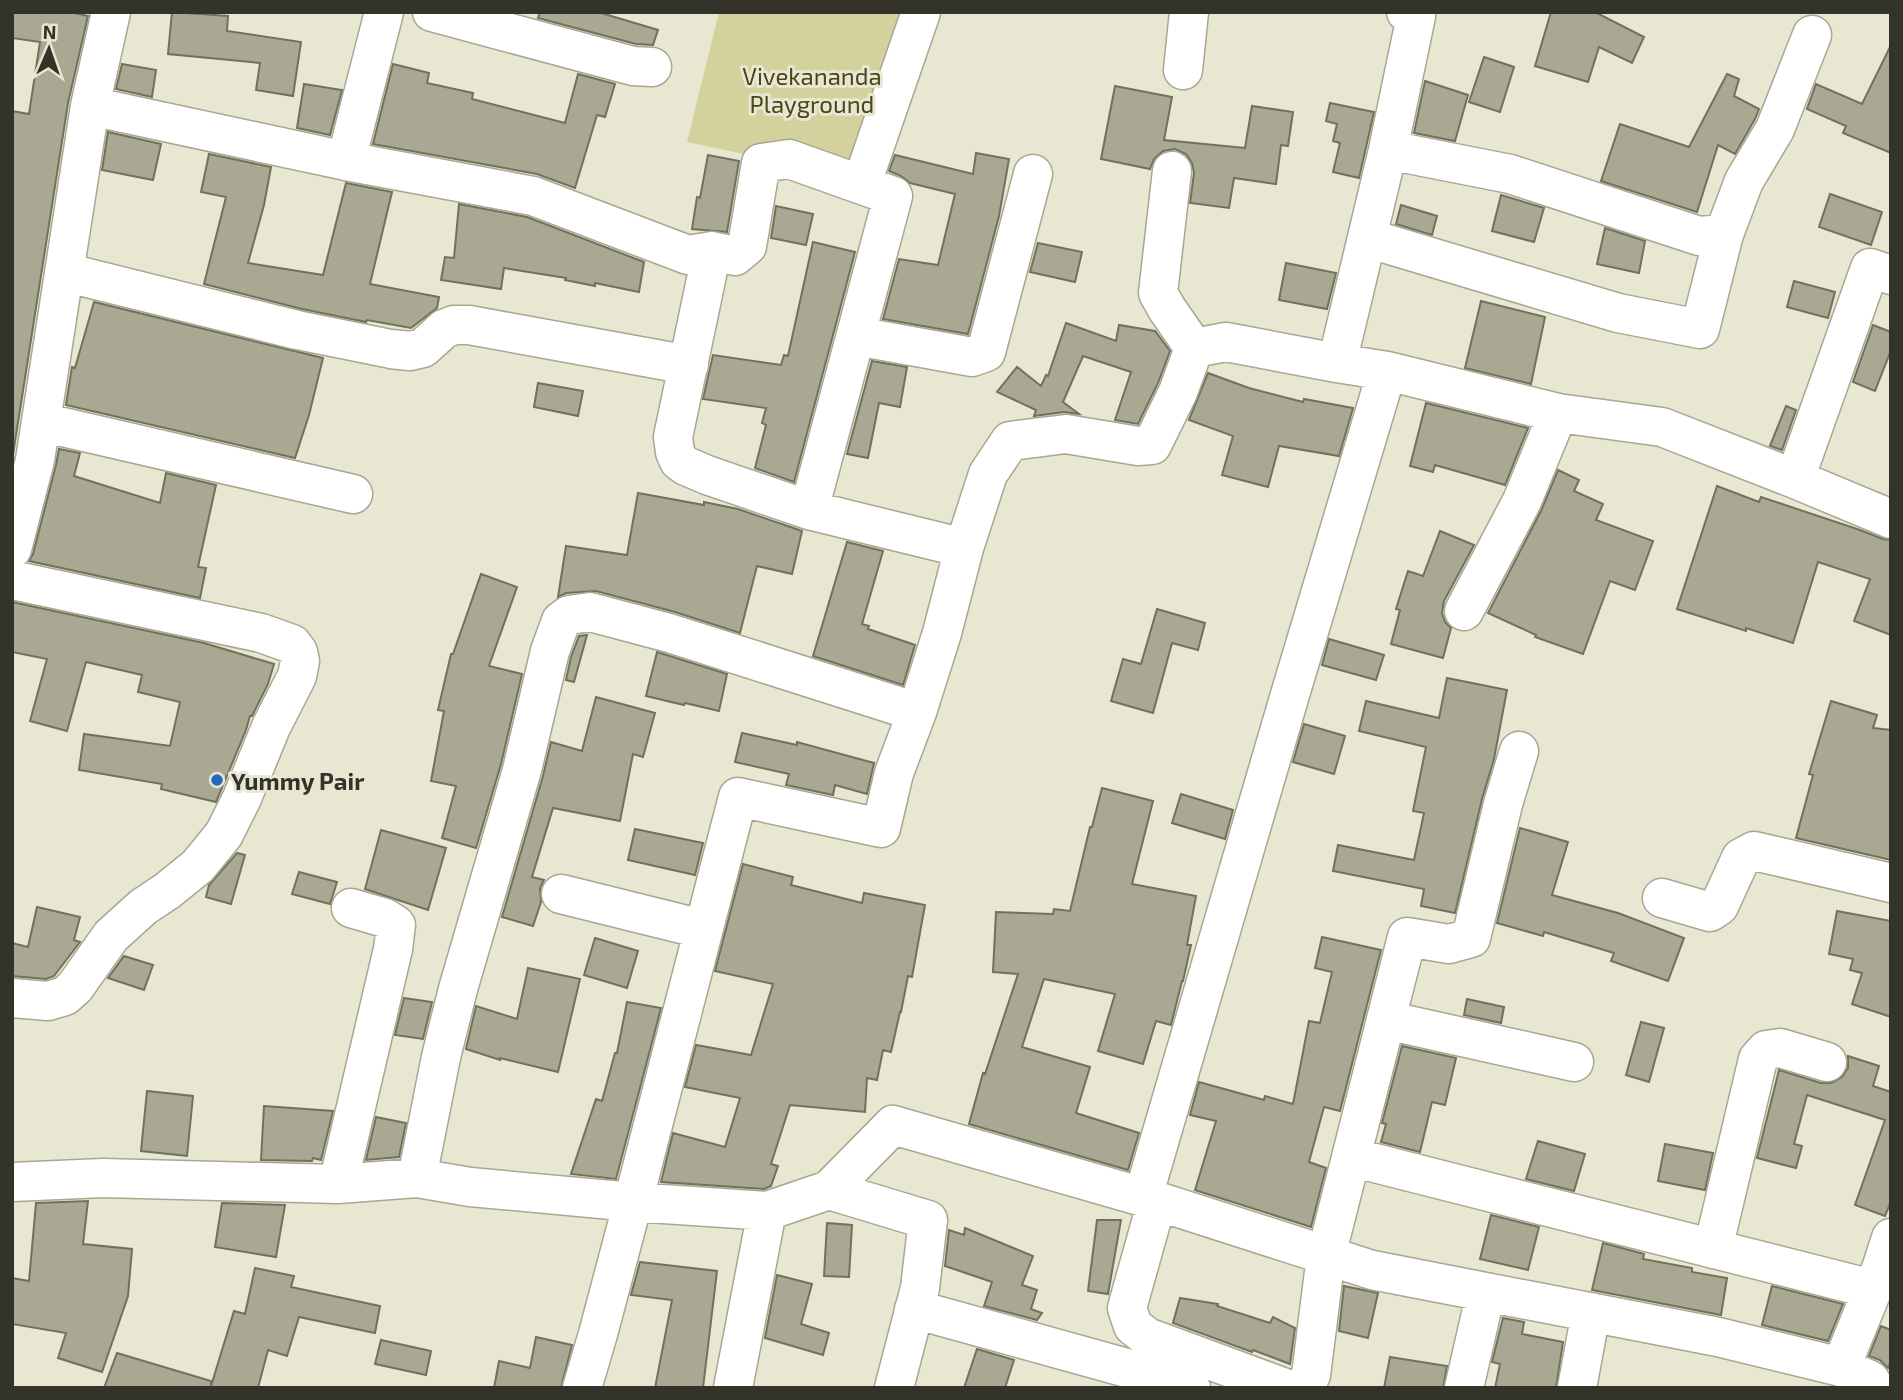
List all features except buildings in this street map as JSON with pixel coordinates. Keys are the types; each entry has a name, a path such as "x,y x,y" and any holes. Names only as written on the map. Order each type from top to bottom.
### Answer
{"street":[{"path":"12,549 35,460 90,106 111,12"},
{"path":"346,161 384,12"},
{"path":"432,12 633,66 652,68"},
{"path":"862,183 921,12"},
{"path":"1183,70 1189,12"},
{"path":"1337,363 1388,150 1416,16 1406,12"},
{"path":"1367,238 1618,313 1700,329 1724,234 1744,181 1776,129 1812,35"},
{"path":"90,106 346,161 533,196 688,256 712,251 735,256 747,246 761,163 789,159 893,196 809,510"},
{"path":"1388,150 1510,174 1699,236 1724,234"},
{"path":"1172,171 1158,293 1194,348"},
{"path":"856,336 972,357 986,352 1032,174"},
{"path":"712,251 673,437 679,461 707,475 809,510 964,548"},
{"path":"1795,479 1870,268 1891,275"},
{"path":"64,272 296,330 391,349 410,351 423,348 443,329 454,325 689,365"},
{"path":"1194,348 1226,342 1387,371 1558,413 1662,428 1891,519"},
{"path":"582,1388 634,1202 738,797 881,828 894,773 942,633 964,548 988,474 1010,441 1066,434 1138,446 1152,445 1178,392 1194,348"},
{"path":"1285,1388 1147,1336 1133,1326 1127,1308 1150,1199 1289,698 1387,371"},
{"path":"1464,611 1522,501 1558,413"},
{"path":"41,422 353,494"},
{"path":"12,579 261,633 292,644 300,661 297,676 271,727 242,798 224,834 198,866 143,907 111,936 65,996 48,1001 12,998"},
{"path":"417,1178 441,1057 458,989 522,770 550,652 561,621 569,615 590,612 669,633 917,712"},
{"path":"1303,1388 1311,1375 1326,1256 1407,937 1449,944 1471,938 1503,804 1519,751"},
{"path":"1662,898 1710,912 1719,906 1741,858 1754,851 1891,883"},
{"path":"561,894 702,929"},
{"path":"338,1184 393,949 396,925 385,918 351,908"},
{"path":"1386,1020 1574,1062"},
{"path":"1713,1249 1758,1059 1766,1050 1780,1048 1827,1062"},
{"path":"12,1182 103,1178 338,1184 417,1178 470,1187 767,1211 829,1191 893,1125 1150,1199 1373,1270 1718,1337 1841,1367 1870,1380 1875,1388"},
{"path":"1352,1157 1713,1249 1884,1267 1841,1367"},
{"path":"829,1191 928,1220 920,1287 894,1388"},
{"path":"733,1388 767,1211"},
{"path":"1464,1388 1486,1292"},
{"path":"914,1309 1191,1388"},
{"path":"1577,1388 1591,1312"}],"green space":[{"name":"Vivekananda Playground","path":"719,12 921,12 863,179 687,142"}],"place":[{"name":"Yummy Pair","path":"217,780"}]}
